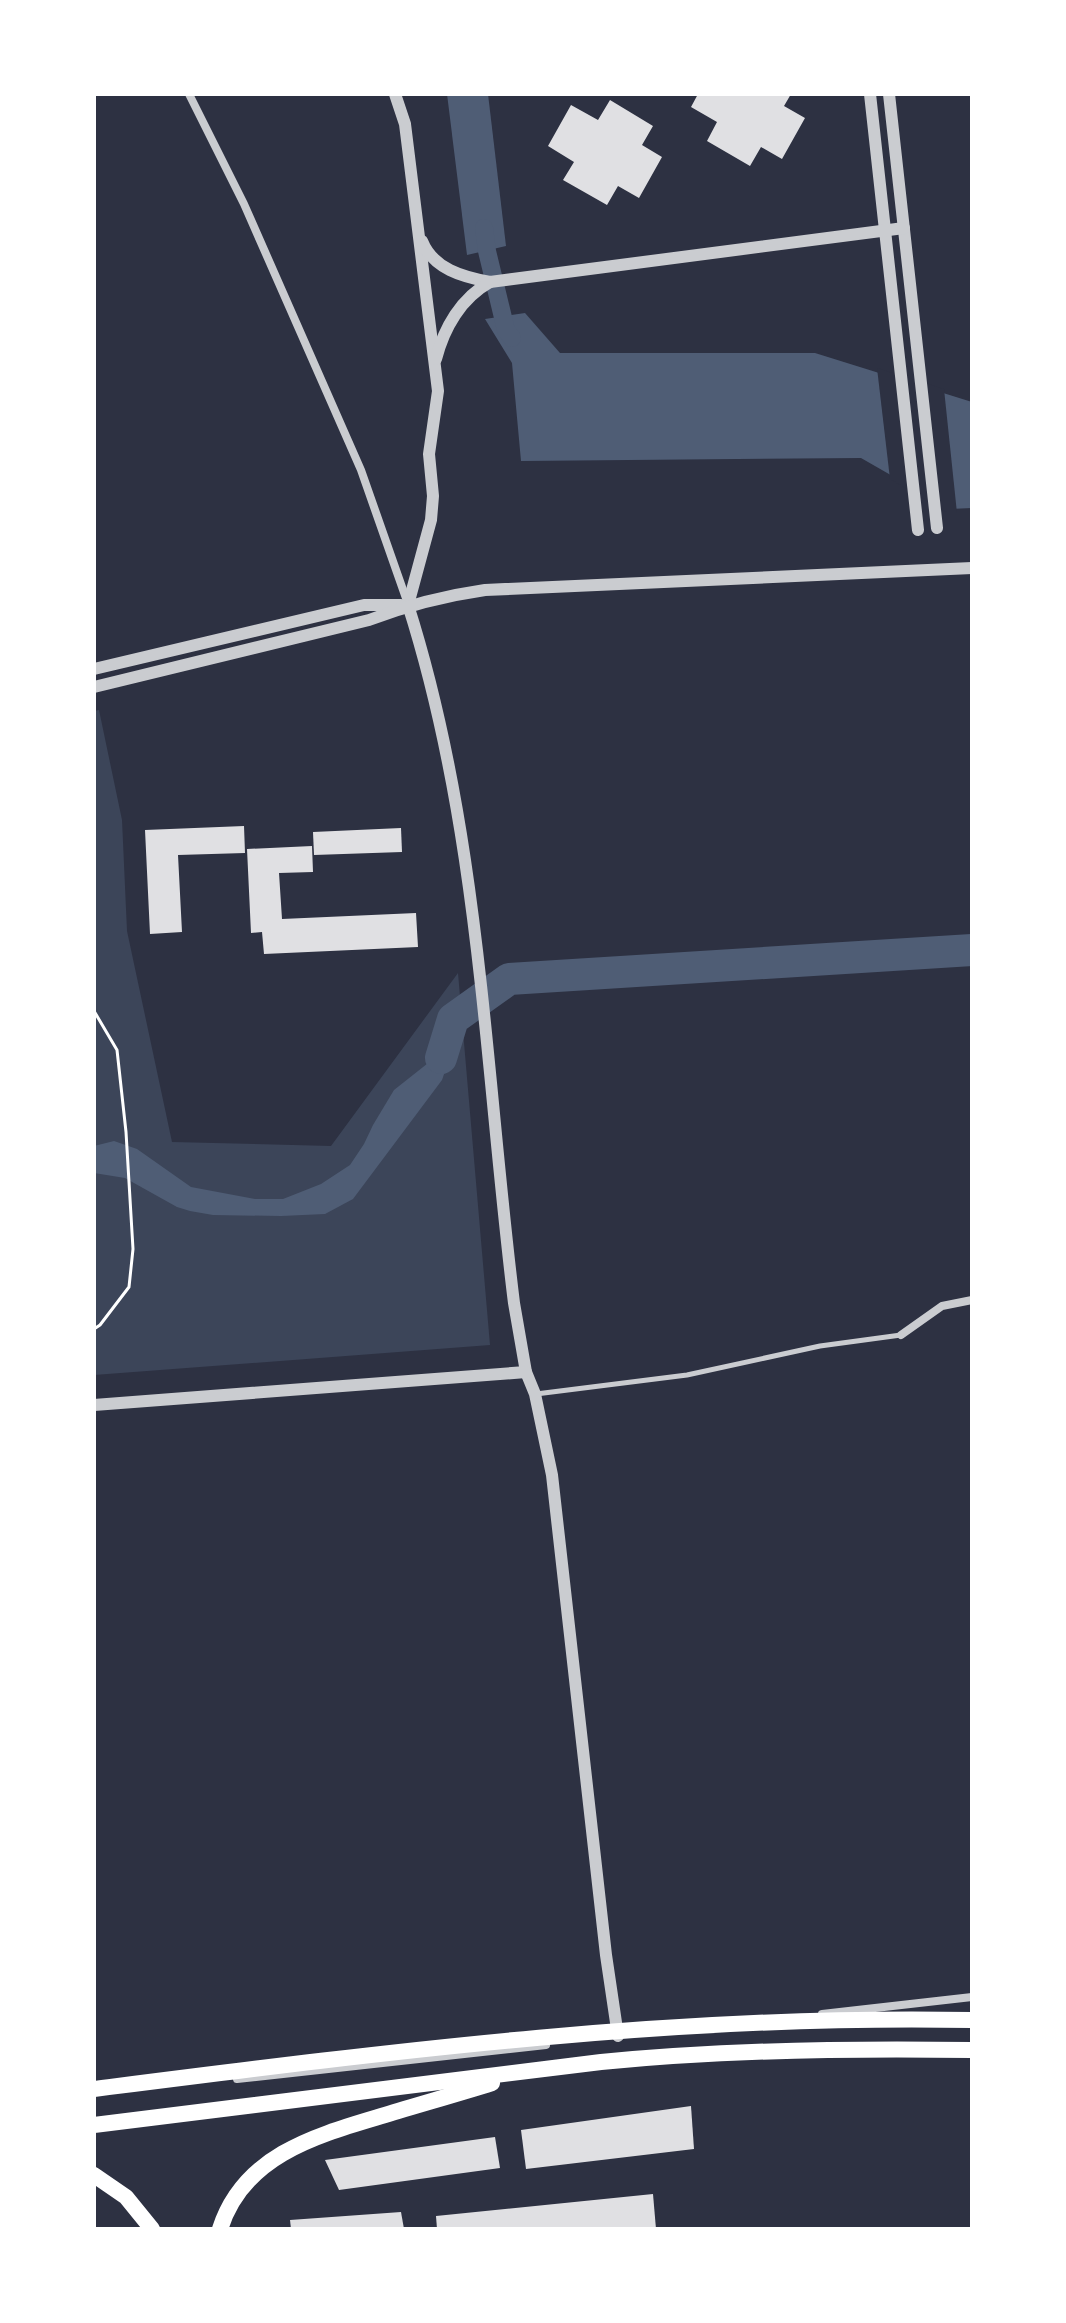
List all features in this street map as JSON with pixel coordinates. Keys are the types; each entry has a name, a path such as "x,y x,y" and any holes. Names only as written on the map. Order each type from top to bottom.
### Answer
{"main road":[{"path":"94,2089 435,2049 641,2029 844,2019 972,2020"},
{"path":"94,2125 612,2061 730,2051 848,2048 972,2050"},
{"path":"220,2229 236,2196 256,2173 307,2139 540,2069"},
{"path":"94,2082 156,2081"},
{"path":"94,2175 126,2197 152,2229"}],"street":[{"path":"189,94 244,204 361,470 429,674 462,833 508,1260 526,1372 535,1394 552,1475 606,1955 618,2036"},
{"path":"395,94 405,124 438,391 429,454 433,508 408,605"},
{"path":"870,94 918,530"},
{"path":"889,94 937,528"},
{"path":"419,233 425,247 440,265 464,276 490,282 904,228"},
{"path":"435,365 451,320 468,298 490,282"},
{"path":"94,687 369,620 408,605 485,590 972,568"},
{"path":"94,669 364,605 408,605"},
{"path":"901,1335 942,1306 972,1300"},
{"path":"94,1405 526,1372"},
{"path":"94,2096 972,1997"}],"lane":[{"path":"535,1394 687,1375 820,1346 901,1335"}],"path":[{"path":"94,1011 117,1050 133,1249 129,1287 94,1329"}],"shaded area":[{"path":"447,94 488,94 506,246 467,255"},
{"path":"525,313 560,353 815,353 972,402 972,508 950,509 861,458 521,461 512,363 485,319"},
{"path":"99,710 122,820 127,931 172,1142 331,1146 458,973 490,1345 94,1375 94,711"},
{"path":"453,1019 452,1051 442,1080 353,1199 325,1214 213,1215 190,1211 125,1178 94,1173 94,1146 114,1141 137,1149 191,1187 255,1199 283,1199 321,1184 350,1165 394,1090 437,1056"}],"pier":[{"path":"877,368 944,389 957,513 948,513 890,479"}],"building":[{"path":"698,94 791,94 784,106 805,118 782,159 761,147 750,166 707,141 717,122 691,107"},
{"path":"610,100 653,126 642,145 662,157 639,198 618,186 607,205 563,180 574,162 548,146 571,105 598,120"},
{"path":"244,826 245,853 178,855 182,932 150,934 145,830"},
{"path":"401,828 402,852 314,855 313,832"},
{"path":"312,846 313,872 279,873 282,919 416,913 418,947 264,954 262,932 251,933 247,849"},
{"path":"691,2106 694,2149 526,2169 521,2130"},
{"path":"495,2137 500,2168 339,2190 325,2160"},
{"path":"653,2194 656,2229 437,2229 436,2216"},
{"path":"401,2212 404,2229 291,2229 290,2220"}],"waterway":[{"path":"484,228 506,330 512,338"},
{"path":"441,1058 453,1019 509,979 972,950"}]}
